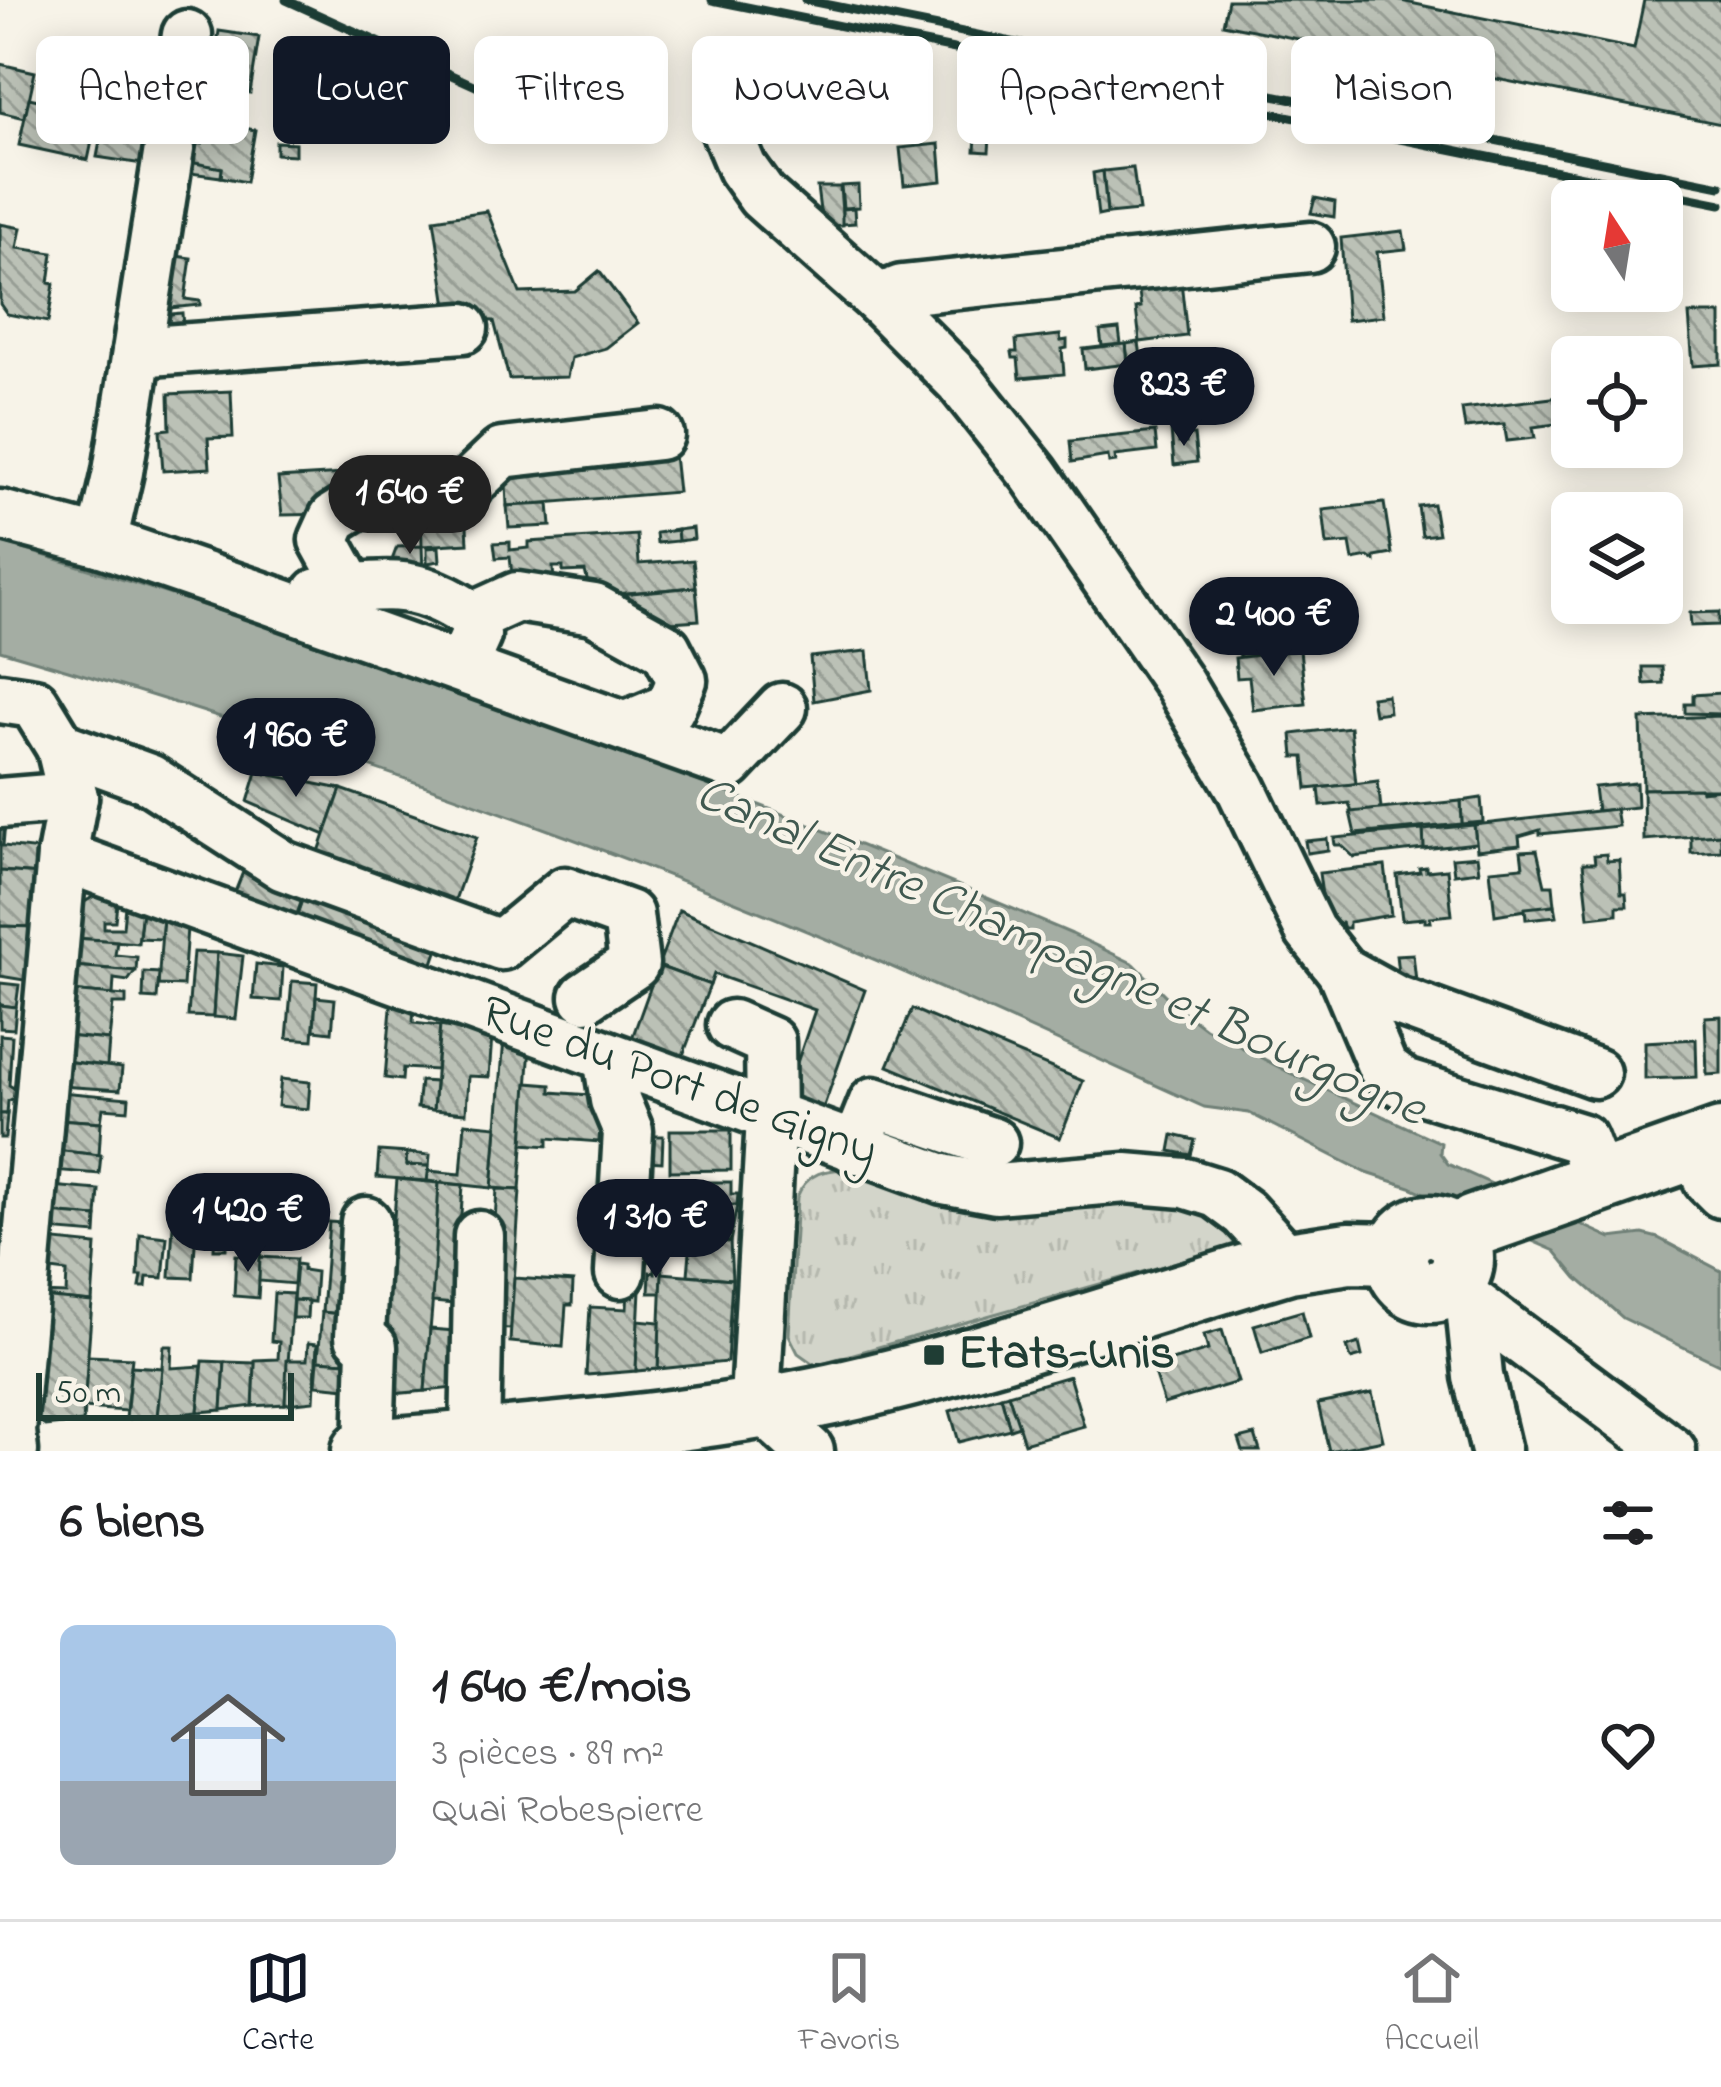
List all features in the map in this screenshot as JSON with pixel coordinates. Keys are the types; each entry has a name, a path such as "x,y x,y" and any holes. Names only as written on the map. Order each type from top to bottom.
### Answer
{"main road":[{"path":"366,1451 676,1420 904,1377 1288,1262 1349,1252 1397,1254 1401,1276 1417,1290 1439,1292 1462,1264 1599,1183 1713,1160"}],"street":[{"path":"102,542 118,472 187,35"},
{"path":"731,144 762,196 878,299 960,381 1105,570 1240,786 1310,931 1342,971 1383,1068 1404,1084 1582,1139 1599,1183"},
{"path":"878,299 902,290 1310,247"},
{"path":"137,352 463,328"},
{"path":"351,590 324,540 334,518 358,503 462,490 502,453 659,435"},
{"path":"0,515 102,542 457,663 729,764 782,708"},
{"path":"268,599 396,584 449,600 473,616 476,635 469,653 457,663"},
{"path":"473,616 517,597 594,609 666,649 682,680 670,708 629,725"},
{"path":"0,698 34,704 61,747 74,796 18,1147 13,1451"},
{"path":"61,747 149,779 284,866 501,945 565,892 628,914 634,964 585,997"},
{"path":"0,803 74,796"},
{"name":"Rue du Port de Gigny","path":"62,856 943,1179 996,1189 1126,1178 1185,1183 1217,1193 1288,1262"},
{"path":"1342,971 1395,1000 1595,1073"},
{"path":"731,1025 770,1042 771,1118 756,1382 760,1406 809,1451"},
{"path":"608,1057 615,1100 628,1131 620,1274"},
{"path":"855,1149 874,1102 993,1143"},
{"path":"366,1222 360,1336 372,1347 366,1451"},
{"path":"448,1445 478,1236"},
{"path":"1462,1264 1478,1376 1496,1451"},
{"path":"1462,1264 1671,1451"}],"green space":[{"path":"854,1168 1138,1189 1200,1203 1244,1243 815,1365 798,1353 789,1335 797,1197 813,1176"}],"water":[{"name":"Canal Entre Champagne et Bourgogne","path":"0,542 273,628 542,722 808,824 1072,934 1134,964 1205,1028 1441,1143 1440,1153 1448,1164 1611,1238 1643,1234 1658,1238 1721,1271 1721,1365 1623,1318 1577,1278 1555,1251 1367,1173 1249,1113 1204,1107 848,948 502,813 202,711 0,650"}],"building":[{"path":"1228,0 1396,0 1634,49 1644,0 1721,0 1721,124 1495,79 1495,36 1291,38 1223,24"},
{"path":"219,31 259,37 250,93 249,36 218,36"},
{"path":"0,64 35,72 25,118 0,112"},
{"path":"29,98 36,100 36,144 91,144 88,160 19,145"},
{"path":"249,129 255,130 246,182 221,177 222,168 184,162 187,144 249,144"},
{"path":"100,144 153,144 149,165 97,157"},
{"path":"276,144 295,144 295,155 276,154"},
{"path":"939,144 942,181 904,185 900,148"},
{"path":"975,144 990,144 989,152 975,151"},
{"path":"184,161 222,168 221,177 183,172"},
{"path":"1133,168 1139,211 1107,214 1103,171"},
{"path":"1103,171 1107,214 1098,216 1093,173"},
{"path":"858,185 859,207 843,208 841,186"},
{"path":"817,187 840,187 843,225 822,227"},
{"path":"1315,198 1335,202 1334,217 1311,213"},
{"path":"854,208 855,223 842,224 842,209"},
{"path":"487,211 520,293 575,291 599,271 638,323 606,348 571,358 567,377 509,379 494,321 449,319 434,219"},
{"path":"0,224 21,228 17,248 53,253 48,322 7,314 0,304"},
{"path":"1403,231 1406,249 1377,252 1384,316 1347,320 1341,238"},
{"path":"169,255 191,258 185,299 200,301 200,305 160,309"},
{"path":"1181,281 1187,336 1140,342 1138,286"},
{"path":"182,313 183,327 162,329 160,315"},
{"path":"1689,314 1721,314 1721,364 1693,366"},
{"path":"1119,329 1121,344 1102,346 1100,331"},
{"path":"1060,335 1061,341 1067,340 1067,348 1062,349 1064,374 1020,378 1018,358 1012,352 1017,352 1016,340"},
{"path":"1139,342 1142,365 1128,364 1126,344"},
{"path":"1126,344 1128,364 1085,369 1083,349"},
{"path":"231,391 233,437 208,438 210,468 163,471 160,430 170,429 169,394"},
{"path":"1551,398 1551,425 1533,427 1535,438 1507,441 1504,424 1465,428 1462,409"},
{"path":"1178,429 1179,443 1186,443 1186,435 1194,435 1197,462 1174,465 1171,430"},
{"path":"1155,432 1157,451 1115,456 1116,462 1109,463 1108,456 1072,462 1070,441"},
{"path":"674,455 678,492 507,506 505,462"},
{"path":"376,472 378,497 337,514 282,515 278,478"},
{"path":"1384,503 1392,554 1375,557 1375,561 1369,557 1353,560 1350,543 1327,545 1323,510"},
{"path":"549,504 551,526 509,528 507,506"},
{"path":"1433,504 1438,534 1422,536 1418,506"},
{"path":"466,511 468,543 422,546 421,514"},
{"path":"693,528 694,539 678,541 677,530"},
{"path":"677,530 678,541 657,543 656,533"},
{"path":"637,535 639,564 693,560 696,587 591,596 585,571 563,572 563,567 553,567 554,581 513,584 510,557 496,558 494,543 510,542 510,550 529,548 529,542"},
{"path":"422,546 423,571 392,560 397,547"},
{"path":"439,547 440,561 427,563 427,548"},
{"path":"696,587 699,620 640,624 610,595"},
{"path":"1719,612 1719,625 1691,626 1690,613"},
{"path":"1305,618 1307,649 1240,657 1236,627"},
{"path":"1300,650 1306,704 1253,710 1249,677 1237,678 1235,658"},
{"path":"867,651 871,690 814,701 810,657"},
{"path":"1643,667 1662,667 1663,683 1644,684"},
{"path":"1721,693 1721,714 1685,713 1685,704 1693,704 1693,695"},
{"path":"1387,695 1389,712 1374,714 1371,697"},
{"path":"1721,716 1721,789 1643,789 1641,719"},
{"path":"1350,727 1356,784 1307,789 1304,757 1294,757 1292,734"},
{"path":"257,772 341,789 325,835 248,802"},
{"path":"1378,781 1381,809 1352,813 1349,803 1321,806 1319,788"},
{"path":"1636,783 1637,807 1597,811 1594,787"},
{"path":"341,789 477,837 432,966 296,917"},
{"path":"1643,789 1721,789 1721,834 1644,840"},
{"path":"1481,798 1483,822 1462,824 1461,801"},
{"path":"1461,801 1462,824 1355,834 1350,812"},
{"path":"1615,809 1618,826 1540,834 1540,830 1519,836 1520,845 1477,850 1474,825"},
{"path":"0,821 5,821 3,846 41,850 40,874 0,871"},
{"path":"1474,825 1476,843 1424,849 1423,830"},
{"path":"1423,830 1424,849 1354,857 1335,845 1334,838"},
{"path":"1721,834 1721,851 1691,853 1691,836"},
{"path":"1327,839 1328,850 1307,853 1305,841"},
{"path":"1537,850 1545,885 1553,885 1555,905 1495,915 1490,870 1523,867 1521,851"},
{"path":"1606,854 1607,861 1619,860 1621,893 1626,893 1627,906 1617,906 1617,914 1589,917 1583,863 1595,863 1594,855"},
{"path":"1477,856 1479,871 1454,874 1452,858"},
{"path":"1385,866 1391,915 1349,922 1349,928 1342,923 1326,926 1319,873"},
{"path":"1426,867 1426,871 1447,869 1452,915 1430,917 1431,922 1402,920 1397,875"},
{"path":"0,871 40,874 35,927 0,926"},
{"path":"243,872 304,894 296,917 233,897"},
{"path":"94,896 117,903 115,921 104,921 104,928 123,928 125,905 142,911 138,943 74,938 77,907"},
{"path":"1555,905 1557,916 1526,919 1525,908"},
{"path":"679,910 865,990 820,1117 783,1104 815,1010 714,974 710,985 658,966"},
{"path":"142,911 163,918 161,939 139,938"},
{"path":"163,918 187,927 183,986 158,985"},
{"path":"0,926 35,927 30,981 0,976"},
{"path":"74,938 117,941 115,955 137,957 136,971 72,966"},
{"path":"193,952 217,953 213,1017 188,1016"},
{"path":"217,953 243,956 236,1019 213,1017"},
{"path":"1413,954 1417,990 1399,982 1396,955"},
{"path":"256,964 283,967 281,1001 253,999"},
{"path":"72,966 135,971 128,981 114,979 113,995 69,991"},
{"path":"658,966 710,985 680,1063 631,1041"},
{"path":"144,972 159,973 157,999 143,998"},
{"path":"292,981 317,983 313,1040 287,1038"},
{"path":"0,983 19,985 16,1007 0,1005"},
{"path":"69,991 126,996 126,1004 113,1004 109,1040 65,1036"},
{"path":"316,997 335,999 332,1032 314,1030"},
{"path":"392,997 414,1004 413,1023 440,1026 436,1070 403,1068 402,1080 385,1078"},
{"path":"0,1005 16,1007 14,1029 0,1028"},
{"path":"912,1009 1083,1081 1060,1138 888,1066"},
{"path":"1721,1016 1721,1074 1707,1075 1705,1017"},
{"path":"440,1026 492,1036 489,1077 468,1076 466,1113 433,1110"},
{"path":"0,1035 12,1036 9,1085 15,1089 7,1114 0,1114"},
{"path":"65,1036 109,1040 107,1066 63,1061"},
{"path":"504,1039 530,1046 520,1190 492,1188"},
{"path":"1696,1039 1697,1077 1645,1079 1645,1042"},
{"path":"63,1061 122,1068 120,1090 60,1086"},
{"path":"281,1079 310,1082 308,1109 278,1106"},
{"path":"420,1081 435,1082 433,1110 417,1108"},
{"path":"527,1083 551,1085 551,1092 602,1096 599,1142 548,1138 548,1146 523,1144"},
{"path":"60,1092 129,1098 128,1110 103,1108 101,1122 57,1119"},
{"path":"0,1114 7,1114 5,1138 0,1138"},
{"path":"57,1119 101,1122 99,1155 54,1150"},
{"path":"465,1123 497,1126 492,1188 427,1181 428,1171 461,1174"},
{"path":"670,1130 731,1130 731,1170 670,1171"},
{"path":"1173,1135 1195,1140 1191,1155 1170,1151"},
{"path":"648,1136 663,1136 662,1162 646,1161"},
{"path":"54,1150 101,1155 99,1174 52,1170"},
{"path":"379,1151 407,1153 406,1165 429,1166 427,1181 377,1177"},
{"path":"407,1153 430,1155 429,1166 406,1165"},
{"path":"397,1179 439,1183 438,1235 425,1391 380,1395"},
{"path":"682,1182 731,1182 731,1194 738,1194 737,1205 681,1206"},
{"path":"439,1183 463,1185 455,1304 432,1302"},
{"path":"51,1186 99,1190 97,1217 49,1213"},
{"path":"497,1189 520,1190 511,1329 488,1328"},
{"path":"737,1205 730,1242 686,1240 687,1207"},
{"path":"49,1213 97,1217 96,1234 47,1230"},
{"path":"329,1222 354,1224 348,1315 322,1312"},
{"path":"173,1225 196,1227 193,1278 170,1277"},
{"path":"215,1225 227,1226 226,1249 214,1249"},
{"path":"140,1234 167,1237 163,1278 147,1277 146,1287 140,1287 142,1276 138,1276"},
{"path":"46,1240 96,1245 92,1302 41,1297 41,1293 66,1294 67,1272 43,1269"},
{"path":"691,1240 730,1242 732,1279 688,1275"},
{"path":"253,1251 261,1251 258,1298 234,1296 236,1255 252,1256"},
{"path":"260,1257 296,1259 294,1284 259,1281"},
{"path":"296,1264 316,1272 314,1302 293,1300"},
{"path":"655,1267 663,1268 661,1293 649,1293 650,1272 655,1273"},
{"path":"629,1268 641,1269 636,1371 586,1375 590,1307 627,1309"},
{"path":"662,1273 732,1279 727,1362 658,1369"},
{"path":"514,1278 573,1282 563,1347 510,1342"},
{"path":"274,1293 293,1294 285,1404 253,1406 255,1360 278,1359 279,1342 271,1341"},
{"path":"41,1297 92,1302 83,1422 45,1426 31,1411"},
{"path":"293,1300 308,1301 307,1318 292,1318"},
{"path":"1302,1311 1309,1338 1262,1353 1254,1325"},
{"path":"322,1312 348,1315 344,1362 318,1360"},
{"path":"638,1320 660,1322 658,1369 636,1371"},
{"path":"430,1329 467,1332 464,1387 425,1391"},
{"path":"1222,1330 1238,1382 1164,1404 1152,1367 1208,1350 1204,1335"},
{"path":"308,1343 317,1344 314,1401 285,1404 287,1360 307,1360"},
{"path":"1359,1343 1362,1356 1351,1359 1347,1347"},
{"path":"164,1346 172,1346 171,1368 202,1366 198,1412 157,1416"},
{"path":"344,1355 359,1357 357,1389 316,1385 318,1360 344,1362"},
{"path":"88,1356 132,1358 126,1411 84,1408"},
{"path":"203,1361 225,1362 222,1410 198,1412"},
{"path":"225,1362 255,1363 253,1406 222,1410"},
{"path":"131,1366 162,1368 157,1416 126,1419"},
{"path":"1069,1376 1084,1426 1024,1443 1008,1394"},
{"path":"1372,1393 1383,1440 1329,1451 1318,1404"},
{"path":"1008,1394 1019,1426 1010,1429 1001,1396"},
{"path":"1001,1396 1010,1429 959,1442 950,1411"},
{"path":"1255,1435 1260,1451 1243,1451 1239,1439"}],"railway":[{"path":"286,0 474,85"},
{"path":"712,0 1721,204"},
{"path":"805,0 1721,186"}],"place":[{"name":"Etats-Unis","path":"934,1355"}]}
